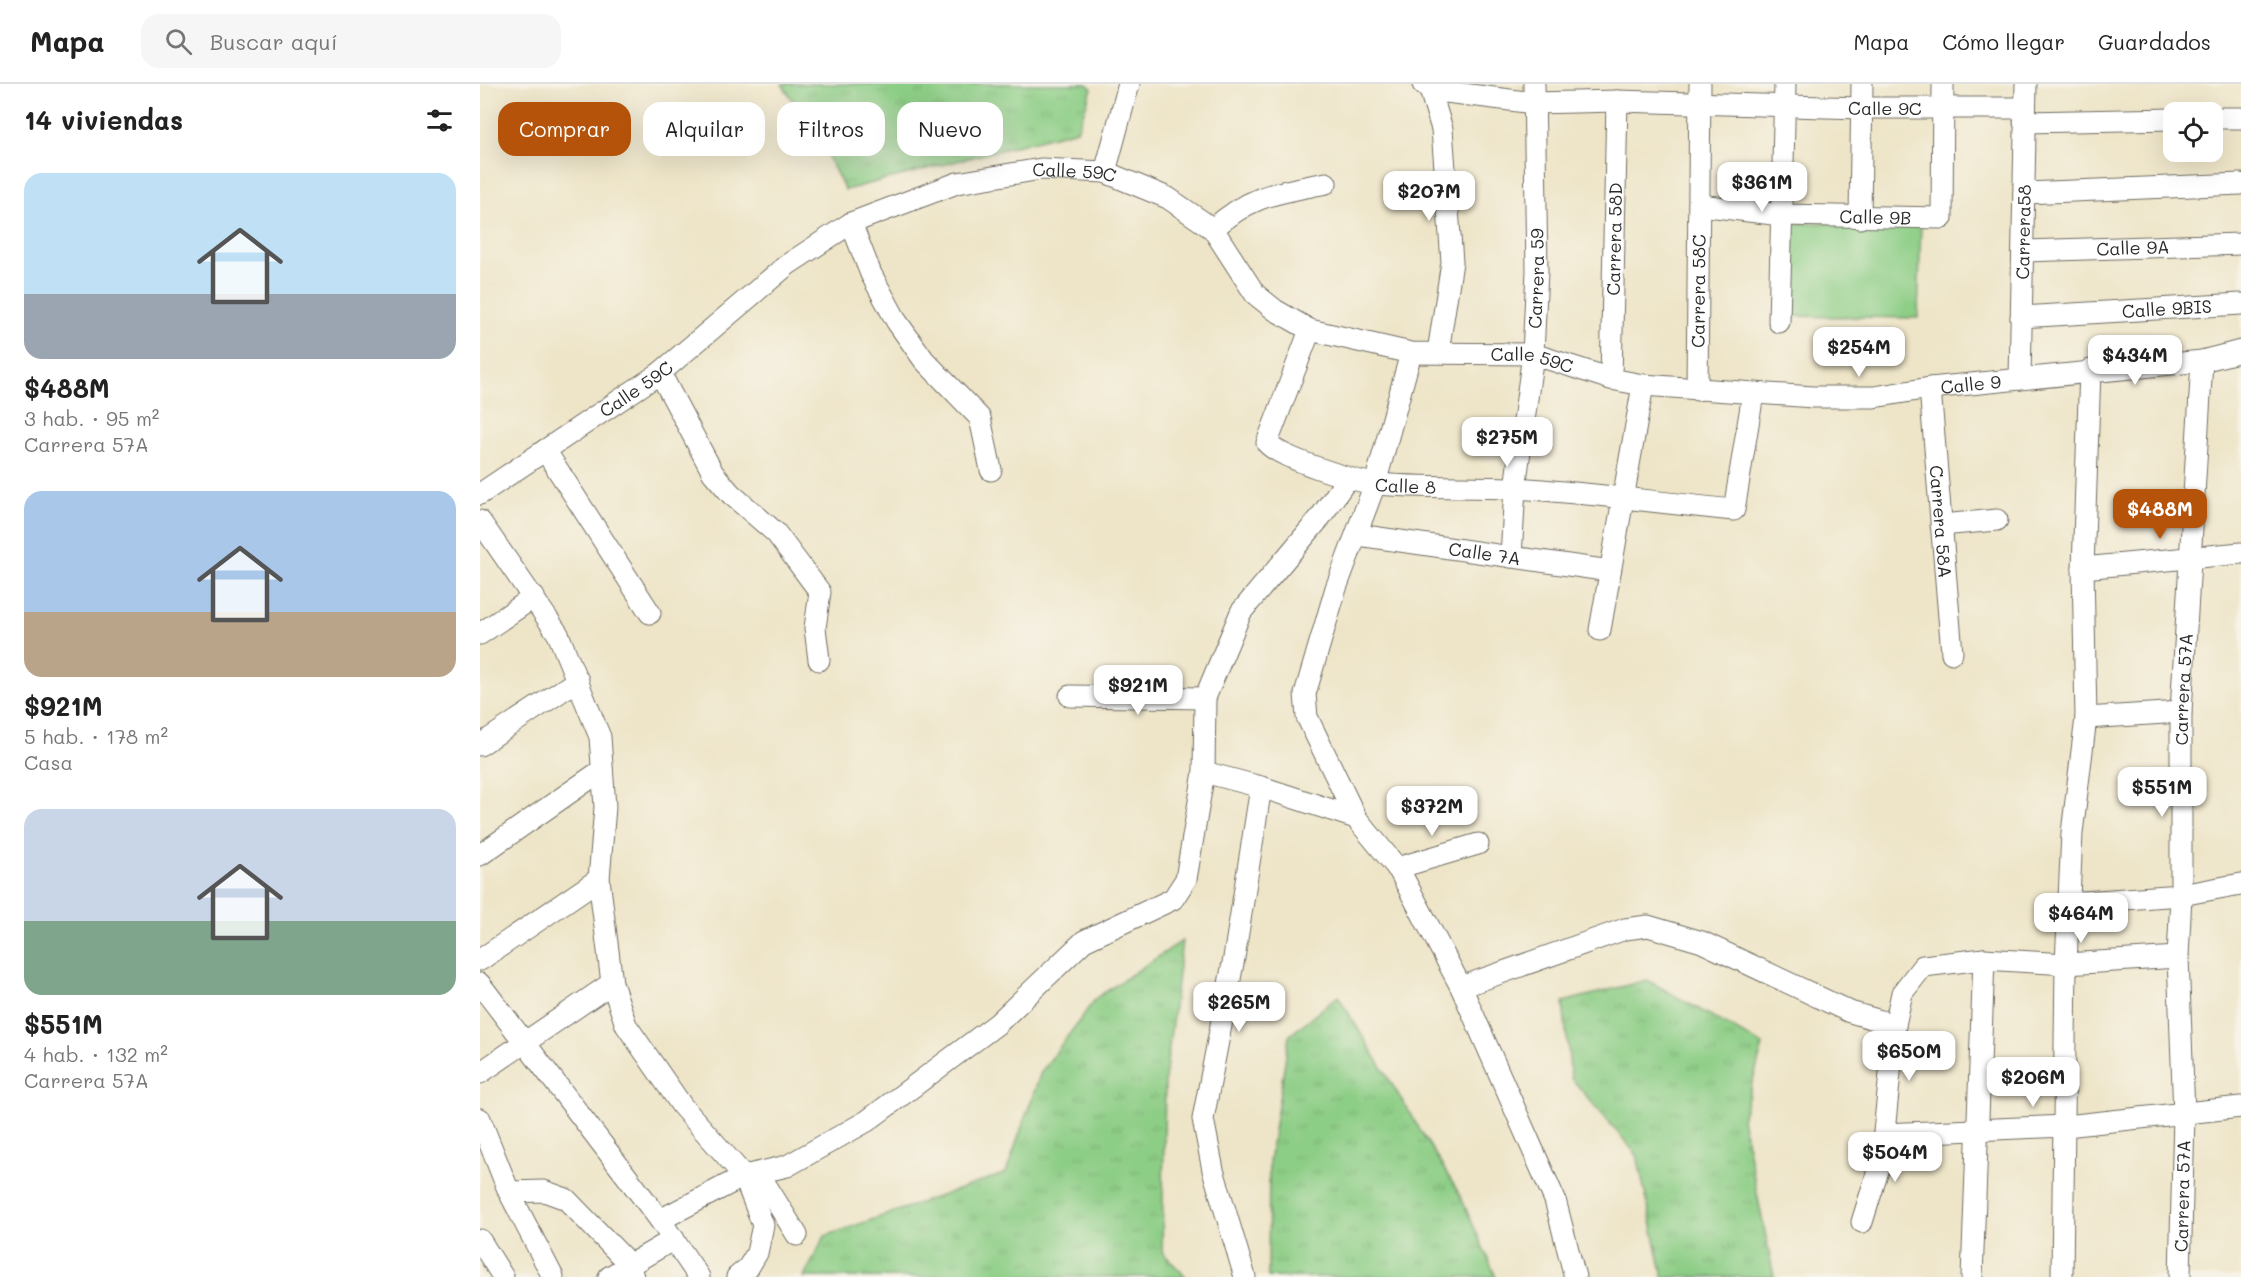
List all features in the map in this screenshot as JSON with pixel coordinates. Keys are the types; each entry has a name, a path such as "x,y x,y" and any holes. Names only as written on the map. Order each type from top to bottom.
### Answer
{"street":[{"path":"1105,172 1129,84"},
{"path":"1779,322 1785,84"},
{"path":"1860,218 1862,84"},
{"path":"1943,84 1943,108"},
{"name":"Carrera58","path":"2020,379 2026,84"},
{"path":"1427,87 1442,129 1452,262 1438,352"},
{"name":"Calle 9C","path":"1427,87 1617,100 1699,94 1786,106 1943,108 2025,115 2163,119"},
{"name":"Carrera 59","path":"1510,557 1515,488 1533,354 1537,271 1534,93"},
{"name":"Carrera 58C","path":"1697,390 1699,94"},
{"name":"Carrera 58D","path":"1611,379 1617,100"},
{"name":"Calle 9B","path":"1700,205 1781,216 1942,218 1943,108"},
{"path":"2223,118 2241,118"},
{"name":"Calle 59C","path":"480,494 660,373 787,265 850,223 957,183 1041,169 1105,172 1168,198 1214,229 1255,294 1275,310 1310,330 1411,353 1533,354 1611,379 1643,385 1697,390"},
{"path":"1214,229 1237,208 1262,197 1326,183"},
{"path":"2024,193 2241,184"},
{"path":"850,223 871,274 897,322 924,360 980,418 991,470"},
{"name":"Calle 9A","path":"2023,251 2241,244"},
{"name":"Calle 9BIS","path":"2021,317 2241,304"},
{"name":"Calle 8","path":"1310,330 1267,443 1283,454 1348,478 1375,484 1515,488 1734,510 1753,394"},
{"name":"Calle 9","path":"1697,390 1874,397 1930,388 2090,370 2202,361 2241,351"},
{"path":"1411,353 1375,484 1358,535 1336,588 1305,694 1307,717 1356,818 1397,868 1461,987 1555,1200 1575,1277"},
{"name":"Carrera 57A","path":"2180,1277 2184,1114 2178,957 2181,895 2181,712 2202,361"},
{"path":"2062,1277 2066,1126 2066,964 2072,833 2086,718 2083,568 2090,370"},
{"path":"660,373 713,473 731,494 776,533 820,592 815,628 819,660"},
{"path":"1600,630 1643,385"},
{"name":"Carrera 58A","path":"1930,388 1952,653"},
{"path":"545,450 650,613"},
{"path":"660,1220 752,1175 787,1166 867,1121 997,1024 1084,941 1173,899 1186,879 1204,772 1205,698 1241,612 1319,519 1348,478"},
{"path":"1941,525 1997,520"},
{"path":"480,521 558,634 600,737 605,807 599,879 612,983 626,1025 682,1106 752,1175 797,1235"},
{"name":"Calle 7A","path":"1358,535 1610,571"},
{"path":"2083,568 2189,556 2241,553"},
{"path":"480,634 534,597"},
{"path":"480,746 578,680"},
{"path":"1070,696 1205,698"},
{"path":"2086,718 2181,712"},
{"path":"480,855 602,770"},
{"path":"1204,772 1261,787 1356,818"},
{"path":"1245,1277 1213,1170 1203,1119 1234,958 1261,787"},
{"path":"1397,868 1478,844"},
{"path":"480,960 599,879"},
{"path":"2069,903 2181,895 2241,884"},
{"path":"1461,987 1625,929 1647,926 1702,942 1850,1012 1895,1025"},
{"path":"1862,1222 1881,1161 1895,1025 1902,993 1923,966 1984,959 2066,964 2178,957"},
{"path":"1972,1277 1984,959"},
{"path":"480,1073 612,983"},
{"path":"480,984 660,1220 699,1277"},
{"path":"2184,1114 2241,1107"},
{"name":"Carrera 57A","path":"1884,1134 1978,1132 2184,1114"},
{"path":"480,1119 508,1192 553,1277"},
{"path":"737,1277 748,1268 757,1253 763,1225 752,1175"},
{"path":"508,1192 544,1191 566,1199 631,1271"},
{"path":"609,1277 631,1271 674,1239"},
{"path":"480,1240 503,1277"}],"green space":[{"path":"782,84 1087,84 1092,89 1077,130 1003,149 1003,102 897,102 897,156 976,156 845,190 828,156 885,156 885,102 794,102"},
{"path":"1921,221 1918,318 1783,316 1782,224"},
{"path":"1182,941 1165,1080 1162,1252 1186,1277 804,1277 825,1236 1006,1173 1041,1072 1096,998"},
{"path":"1647,980 1763,1045 1742,1119 1774,1277 1663,1277 1637,1155 1571,1078 1563,1002"},
{"path":"1338,996 1460,1195 1496,1277 1268,1277 1269,1162 1289,1036"}]}
